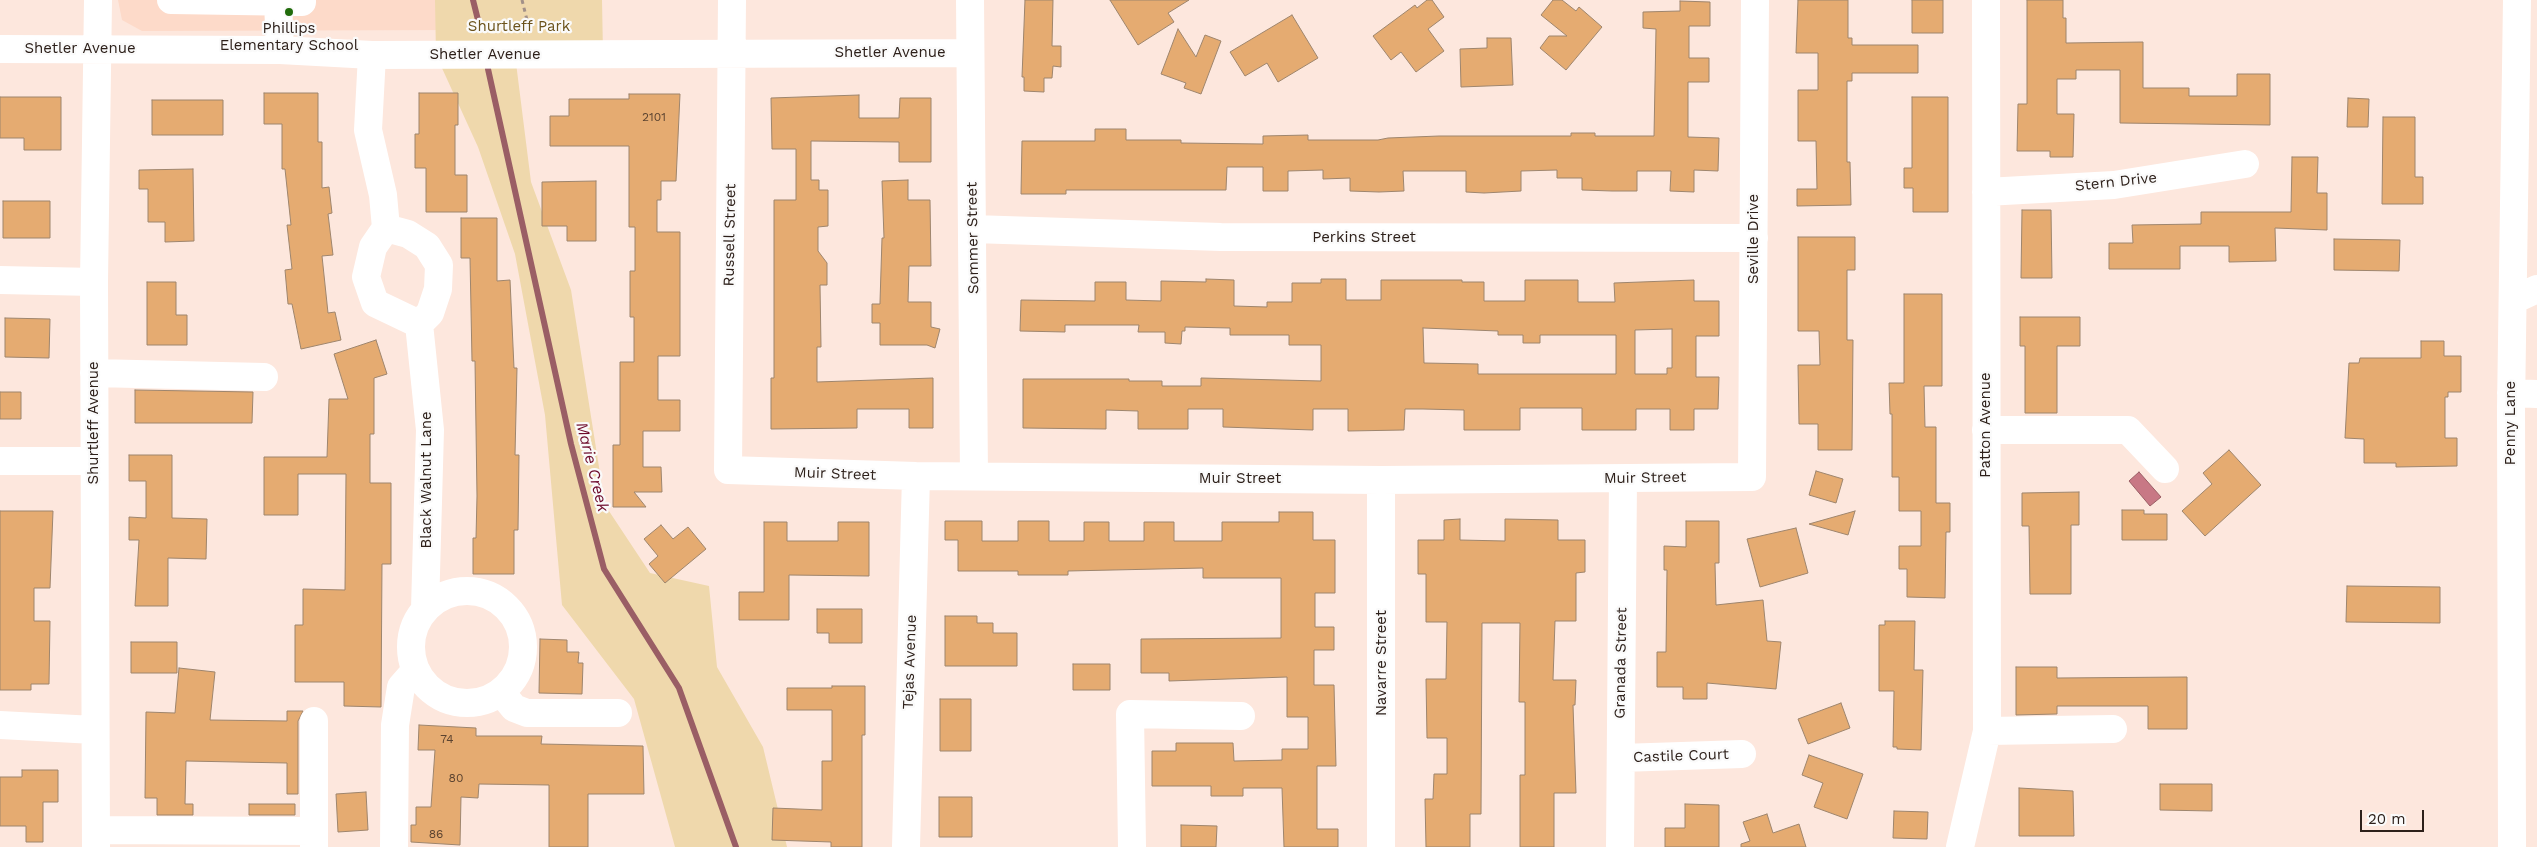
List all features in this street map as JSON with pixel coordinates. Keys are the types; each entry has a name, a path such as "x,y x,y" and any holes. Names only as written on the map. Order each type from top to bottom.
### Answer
{"street":[{"name":"Shurtleff Avenue","path":"96,838 94,730 94,282 98,0"},
{"path":"170,0 290,1 280,50"},
{"name":"Russell Street","path":"728,470 732,0"},
{"name":"Sommer Street","path":"970,0 974,476"},
{"name":"Seville Drive","path":"1752,477 1754,0"},
{"name":"Patton Avenue","path":"1960,847 1987,731 1986,0"},
{"name":"Penny Lane","path":"2512,847 2524,394 2513,300 2517,0"},
{"name":"Shetler Avenue","path":"0,49 280,50 372,55 970,53"},
{"path":"372,55 368,130 383,195 386,228 373,247 366,277 375,303 419,324 430,313 438,289 439,265 427,246 408,234 386,228"},
{"name":"Stern Drive","path":"1986,192 2114,185 2245,164"},
{"name":"Perkins Street","path":"973,229 1221,237 1754,238"},
{"path":"0,280 94,282"},
{"path":"2513,300 2537,289"},
{"name":"Black Walnut Lane","path":"419,324 430,430 425,608"},
{"path":"94,373 264,376"},
{"path":"1986,430 2128,430 2166,469"},
{"path":"0,461 94,461"},
{"name":"Muir Street","path":"728,470 916,476 1381,480 1752,477"},
{"name":"Tejas Avenue","path":"906,847 916,476"},
{"name":"Granada Street","path":"1620,847 1623,479"},
{"name":"Navarre Street","path":"1380,847 1381,480"},
{"path":"458,591 477,592 494,598 509,609 519,625 523,643 522,662 514,679 501,692 485,701 466,704 448,701 431,692 415,671 411,657 410,642 415,624 425,608 440,597 458,591"},
{"path":"394,847 395,725 401,687 415,671"},
{"path":"501,692 514,708 527,713 618,713"},
{"path":"1132,847 1130,714 1241,716"},
{"path":"96,838 314,839 314,721"},
{"path":"0,725 94,730"},
{"path":"1987,731 2113,728"},
{"name":"Castile Court","path":"1620,758 1742,754"}],"path":[{"path":"522,0 536,54"}],"shaded area":[{"name":"Phillips Elementary School","path":"118,0 457,0 458,30 142,31 122,20"},
{"path":"2139,472 2161,497 2150,506 2129,481"}],"green space":[{"name":"Shurtleff Park","path":"435,0 602,0 603,54 515,55 531,182 571,290 605,505 650,573 709,586 717,667 763,747 787,847 675,847 634,699 562,605 545,415 515,254 478,147 436,55"}],"building":[{"path":"1025,0 1053,0 1052,46 1061,46 1061,67 1053,66 1052,78 1044,78 1044,92 1024,91 1024,77 1022,77"},
{"path":"1110,0 1189,0 1168,13 1174,22 1138,45"},
{"path":"1427,0 1432,0 1444,17 1428,29 1444,51 1416,72 1401,52 1391,60 1373,36 1415,5 1417,8"},
{"path":"1553,0 1562,0 1576,11 1579,7 1602,27 1566,70 1540,48 1549,36 1567,36 1541,15"},
{"path":"1798,0 1848,0 1848,38 1852,38 1852,45 1918,45 1918,73 1852,73 1852,81 1847,81 1847,162 1850,162 1851,205 1797,206 1797,189 1817,189 1816,141 1798,141 1798,90 1818,90 1818,53 1796,53"},
{"path":"1912,0 1943,0 1943,33 1912,33"},
{"path":"2027,0 2063,0 2063,18 2066,18 2066,43 2143,42 2143,88 2189,88 2189,96 2237,96 2237,74 2270,74 2270,125 2120,123 2120,70 2076,70 2076,79 2057,79 2057,114 2074,114 2073,157 2050,157 2050,151 2017,151 2018,104 2027,104"},
{"path":"1680,1 1710,2 1710,26 1689,26 1689,58 1709,58 1709,82 1688,82 1688,137 1719,138 1718,171 1694,170 1694,192 1670,191 1671,171 1637,171 1637,191 1612,191 1582,190 1582,178 1557,178 1557,170 1521,171 1521,191 1466,192 1466,171 1403,171 1404,191 1350,191 1350,178 1323,179 1323,170 1288,171 1288,191 1263,191 1263,167 1227,167 1226,190 1066,190 1066,194 1021,194 1022,141 1095,141 1095,129 1126,129 1126,140 1181,140 1181,143 1263,144 1263,136 1308,135 1308,140 1378,140 1439,136 1571,136 1571,133 1595,133 1595,136 1654,136 1656,29 1643,28 1643,12 1680,11"},
{"path":"1292,15 1318,58 1278,82 1267,63 1245,76 1230,52"},
{"path":"1178,29 1196,57 1205,35 1221,41 1201,94 1184,88 1186,83 1161,74"},
{"path":"1487,38 1511,38 1513,85 1461,87 1460,49 1487,48"},
{"path":"264,93 318,93 318,142 322,142 322,188 329,187 332,213 328,214 333,255 322,256 328,313 335,312 341,340 301,349 292,304 288,304 285,270 292,269 287,225 291,225 285,169 282,169 282,124 264,124"},
{"path":"419,93 458,93 458,125 455,125 455,175 467,175 467,212 426,212 426,168 415,168 415,134 419,134"},
{"path":"629,94 680,94 676,181 661,181 661,200 657,200 657,232 680,232 680,356 658,356 658,400 680,400 680,431 643,431 643,467 661,467 662,492 634,492 646,507 613,507 613,445 620,445 620,362 634,362 634,317 630,317 630,271 635,271 635,227 629,227 629,146 550,146 550,116 569,116 569,99 629,99"},
{"path":"859,95 859,118 899,118 900,98 931,98 931,162 899,162 899,142 811,141 811,180 819,180 819,190 828,190 828,226 818,227 818,251 827,263 827,285 820,285 821,347 817,347 817,382 933,378 933,428 909,428 909,409 857,409 857,428 771,429 771,378 774,378 774,200 796,200 796,149 772,149 771,98"},
{"path":"0,97 61,97 61,150 24,150 24,138 0,138"},
{"path":"1912,97 1948,97 1948,212 1913,212 1913,188 1904,188 1904,168 1912,168"},
{"path":"2348,98 2369,99 2368,127 2347,127"},
{"path":"152,100 223,100 223,135 152,135"},
{"path":"2383,117 2415,117 2415,177 2423,177 2423,204 2382,204"},
{"path":"2292,157 2318,157 2317,193 2327,193 2327,230 2275,228 2276,261 2229,262 2229,246 2180,246 2180,269 2109,269 2109,243 2133,243 2132,225 2201,224 2201,212 2291,212"},
{"path":"193,169 194,241 165,242 165,222 148,222 148,189 139,189 139,170"},
{"path":"908,180 908,200 930,200 931,266 909,266 908,302 931,302 931,327 940,329 935,348 927,345 880,345 880,323 872,323 872,304 880,304 882,238 884,238 882,181"},
{"path":"596,181 596,241 567,241 567,226 542,226 542,182"},
{"path":"3,201 50,201 50,238 3,238"},
{"path":"2022,210 2051,210 2052,278 2021,278"},
{"path":"461,218 497,218 497,281 510,280 514,368 517,368 515,455 519,455 518,530 514,530 514,574 473,574 473,538 476,538 477,496 475,361 472,361 470,258 461,258"},
{"path":"1798,237 1855,237 1855,270 1847,270 1847,340 1853,340 1852,450 1818,450 1818,424 1799,424 1798,365 1820,365 1819,331 1798,331"},
{"path":"2334,239 2400,240 2399,271 2334,270"},
{"path":"1206,279 1234,280 1234,306 1267,307 1267,302 1292,302 1292,283 1321,283 1321,279 1346,279 1346,300 1381,300 1381,280 1462,280 1462,282 1484,282 1484,301 1525,301 1525,280 1578,280 1578,302 1615,302 1614,283 1694,280 1694,301 1719,301 1719,336 1696,336 1696,377 1719,377 1718,409 1694,409 1694,430 1670,430 1670,409 1636,409 1636,430 1582,430 1582,408 1520,408 1520,430 1464,430 1464,410 1423,409 1405,409 1404,430 1348,431 1348,409 1313,409 1313,430 1223,427 1223,409 1188,409 1188,429 1138,429 1138,411 1106,410 1106,429 1023,428 1023,379 1129,379 1129,381 1162,381 1162,386 1201,386 1201,378 1321,381 1321,345 1289,345 1289,335 1230,335 1230,328 1185,327 1185,331 1182,331 1181,344 1165,343 1165,332 1138,332 1139,325 1065,325 1065,332 1020,331 1021,300 1095,301 1095,282 1126,282 1126,300 1161,301 1161,281 1206,282","holes":["1423,328 1498,331 1498,335 1523,335 1523,343 1540,343 1540,335 1616,335 1616,374 1478,374 1478,364 1424,363","1672,329 1672,368 1667,368 1667,374 1635,374 1635,330"]},
{"path":"147,282 176,282 176,315 187,315 187,345 147,345"},
{"path":"1904,294 1942,294 1942,386 1924,386 1925,427 1936,427 1936,503 1950,503 1950,532 1946,532 1945,598 1907,597 1907,569 1899,569 1899,546 1921,546 1921,511 1899,511 1899,477 1892,477 1892,414 1890,414 1889,383 1904,383"},
{"path":"2020,317 2080,317 2080,346 2057,346 2057,413 2025,413 2025,346 2020,346"},
{"path":"5,318 50,319 49,358 5,357"},
{"path":"376,340 387,374 374,378 374,434 370,434 370,483 391,483 391,564 382,564 381,707 344,706 344,682 295,682 295,625 303,625 303,589 345,590 346,474 298,474 298,515 264,515 264,457 327,457 329,399 348,399 334,354"},
{"path":"2421,341 2444,341 2444,356 2461,356 2461,392 2448,392 2448,397 2445,397 2445,438 2457,438 2457,466 2396,467 2396,463 2364,463 2364,439 2345,438 2349,363 2359,363 2360,358 2421,358"},
{"path":"135,390 253,392 252,423 135,423"},
{"path":"0,392 21,392 21,419 0,419"},
{"path":"2229,450 2261,485 2205,536 2182,511 2212,484 2203,473"},
{"path":"129,455 172,455 172,518 207,519 206,559 168,558 168,606 135,606 139,540 129,540 129,517 146,518 146,481 129,481"},
{"path":"1816,471 1843,479 1836,503 1809,495"},
{"path":"2079,492 2079,525 2071,525 2071,594 2030,594 2029,526 2022,526 2022,493"},
{"path":"2122,510 2144,510 2144,514 2167,514 2167,540 2122,540"},
{"path":"0,511 53,511 50,588 34,588 34,621 50,621 49,684 31,684 31,690 0,690"},
{"path":"1855,511 1848,535 1809,524"},
{"path":"1279,512 1313,512 1313,540 1335,540 1335,593 1315,593 1315,627 1334,627 1334,650 1314,650 1314,685 1334,685 1336,766 1317,766 1317,829 1338,829 1338,847 1284,847 1282,788 1243,788 1243,796 1211,796 1211,786 1152,786 1152,751 1176,751 1176,743 1233,743 1234,761 1282,760 1282,749 1308,749 1308,717 1287,717 1287,677 1169,681 1169,673 1141,673 1141,639 1281,638 1281,578 1203,578 1203,568 1068,571 1068,575 1018,575 1018,571 958,571 958,540 945,540 945,521 982,521 982,541 1018,541 1018,521 1049,521 1049,541 1084,541 1084,522 1109,522 1109,541 1144,541 1144,522 1174,522 1174,541 1222,541 1222,522 1279,522"},
{"path":"1460,519 1460,540 1505,541 1505,519 1558,520 1558,540 1585,540 1585,572 1576,573 1576,621 1555,621 1553,680 1576,680 1575,705 1573,705 1576,793 1554,793 1554,847 1520,847 1520,775 1525,775 1525,702 1519,702 1520,623 1482,623 1481,814 1470,814 1470,847 1426,847 1425,799 1433,799 1434,774 1447,774 1447,738 1427,738 1426,679 1446,679 1447,622 1426,622 1426,574 1418,574 1418,540 1444,540 1444,520"},
{"path":"1686,521 1719,521 1719,563 1715,563 1716,605 1763,600 1767,641 1781,642 1776,689 1707,683 1707,699 1683,699 1683,687 1657,687 1657,652 1666,652 1667,570 1664,570 1664,546 1686,547"},
{"path":"764,522 787,522 787,541 838,541 838,522 869,522 869,576 789,575 789,620 739,620 739,592 764,592"},
{"path":"661,525 673,539 688,527 706,549 665,583 649,564 658,556 644,539"},
{"path":"1796,528 1808,573 1760,587 1747,539"},
{"path":"2347,586 2440,587 2440,623 2346,622"},
{"path":"817,609 862,609 862,643 829,643 829,633 817,633"},
{"path":"945,616 977,616 977,623 993,623 993,633 1017,633 1017,666 945,666"},
{"path":"1885,621 1915,621 1914,670 1923,670 1921,750 1897,749 1897,747 1893,747 1894,691 1879,691 1879,625 1885,625"},
{"path":"540,639 567,640 567,652 579,652 578,663 583,663 582,694 539,693"},
{"path":"131,642 177,642 177,673 131,673"},
{"path":"1073,664 1110,664 1110,690 1073,690"},
{"path":"2016,667 2057,667 2057,678 2187,677 2187,729 2148,729 2148,706 2057,706 2057,714 2016,715"},
{"path":"179,668 215,672 210,720 287,721 287,711 303,711 298,721 298,794 287,794 287,763 186,761 185,804 193,804 193,815 157,815 157,798 145,798 146,712 175,713"},
{"path":"832,686 865,686 865,735 862,735 862,847 831,847 831,842 772,840 773,808 822,810 822,761 832,761 832,710 787,710 787,688 832,688"},
{"path":"940,699 971,699 971,751 940,751"},
{"path":"1841,703 1850,728 1808,744 1798,719"},
{"path":"419,725 476,728 476,736 542,736 541,744 643,746 644,794 588,794 588,847 549,847 549,785 479,784 478,798 461,797 460,845 411,842 411,825 416,825 416,807 431,807 435,750 418,750"},
{"path":"1809,755 1863,774 1847,819 1814,807 1823,783 1802,775"},
{"path":"22,770 58,770 58,802 43,802 43,842 26,842 26,826 0,826 0,777 22,777"},
{"path":"2160,784 2212,784 2212,811 2160,810"},
{"path":"2019,788 2073,791 2074,836 2019,836"},
{"path":"366,792 368,830 338,832 336,794"},
{"path":"939,797 972,797 972,837 939,837"},
{"path":"249,804 295,804 295,815 249,815"},
{"path":"1685,804 1719,805 1719,847 1665,847 1665,828 1685,828"},
{"path":"1894,811 1928,812 1927,839 1893,838"},
{"path":"1767,814 1773,833 1799,824 1806,847 1741,847 1741,844 1750,841 1743,822"},
{"path":"1181,825 1217,826 1216,847 1181,847"}],"waterway":[{"name":"Marie Creek","path":"473,0 478,20"},
{"name":"Marie Creek","path":"488,69 571,444 604,569 679,688 736,847"}],"place":[{"name":"Phillips Elementary School","path":"289,12"}]}
